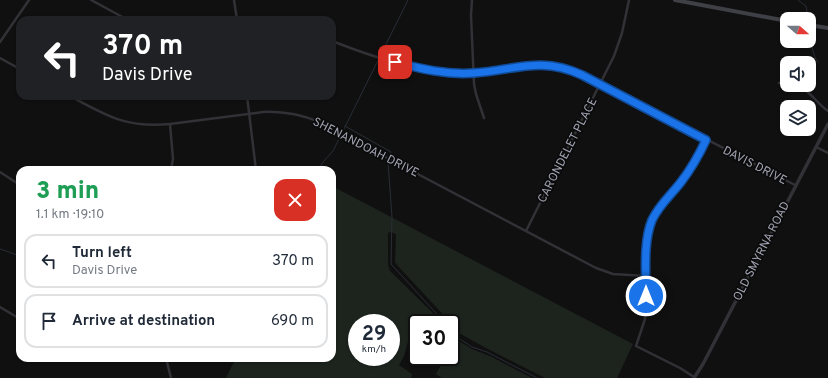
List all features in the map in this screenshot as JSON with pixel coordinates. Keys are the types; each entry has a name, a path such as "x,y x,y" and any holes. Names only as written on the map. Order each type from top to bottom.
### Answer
{"main road":[{"path":"675,0 780,20"},
{"path":"816,26 828,28"}],"street":[{"path":"18,16 29,0"},
{"path":"91,0 121,16"},
{"path":"234,0 236,16"},
{"path":"472,0 471,15 473,73 476,94 484,118"},
{"name":"CARONDELET PLACE","path":"526,231 620,42 629,0"},
{"path":"0,42 16,19"},
{"name":"DAVIS DRIVE","path":"336,42 377,57 423,70 448,73 473,73 534,65 552,65 573,71 795,185"},
{"path":"0,58 16,67"},
{"path":"808,92 828,112"},
{"name":"SHENANDOAH DRIVE","path":"78,100 121,121 140,125 170,124 249,113 277,111 298,114 319,122 389,160 606,272 646,276"},
{"path":"247,100 256,166"},
{"path":"170,124 173,159 172,166"},
{"name":"OLD SMYRNA ROAD","path":"694,378 828,124"},
{"path":"694,378 680,368 636,346 645,319 647,243 652,221 660,206 681,183 706,140"},
{"path":"816,146 828,153"},
{"path":"0,172 16,182"},
{"path":"0,307 16,317"},
{"path":"167,362 171,378"}],"shaded area":[{"path":"336,188 633,344 617,378 545,378 460,334 460,314 443,314 397,265 395,262 396,235 390,232 388,233 388,265 390,271 434,314 408,314 408,342 404,356 400,363 400,314 348,314 348,366 400,366 412,374 411,378 226,378 234,362 336,362"},
{"path":"460,342 532,378 442,378 436,374 440,366 460,366"}],"waterway":[{"path":"320,166 333,151 408,0"},
{"path":"798,0 806,6 807,12"},
{"path":"813,48 818,62"},
{"path":"345,126 391,152 388,162 392,217 391,264 437,314"},
{"path":"0,249 16,255"},
{"path":"460,339 472,347 487,352 537,378"}],"route":[{"path":"395,62 423,70 463,73 489,72 542,64 562,67 582,75 706,140 698,158 681,183 660,206 652,221 648,233 647,243 646,296"}]}
